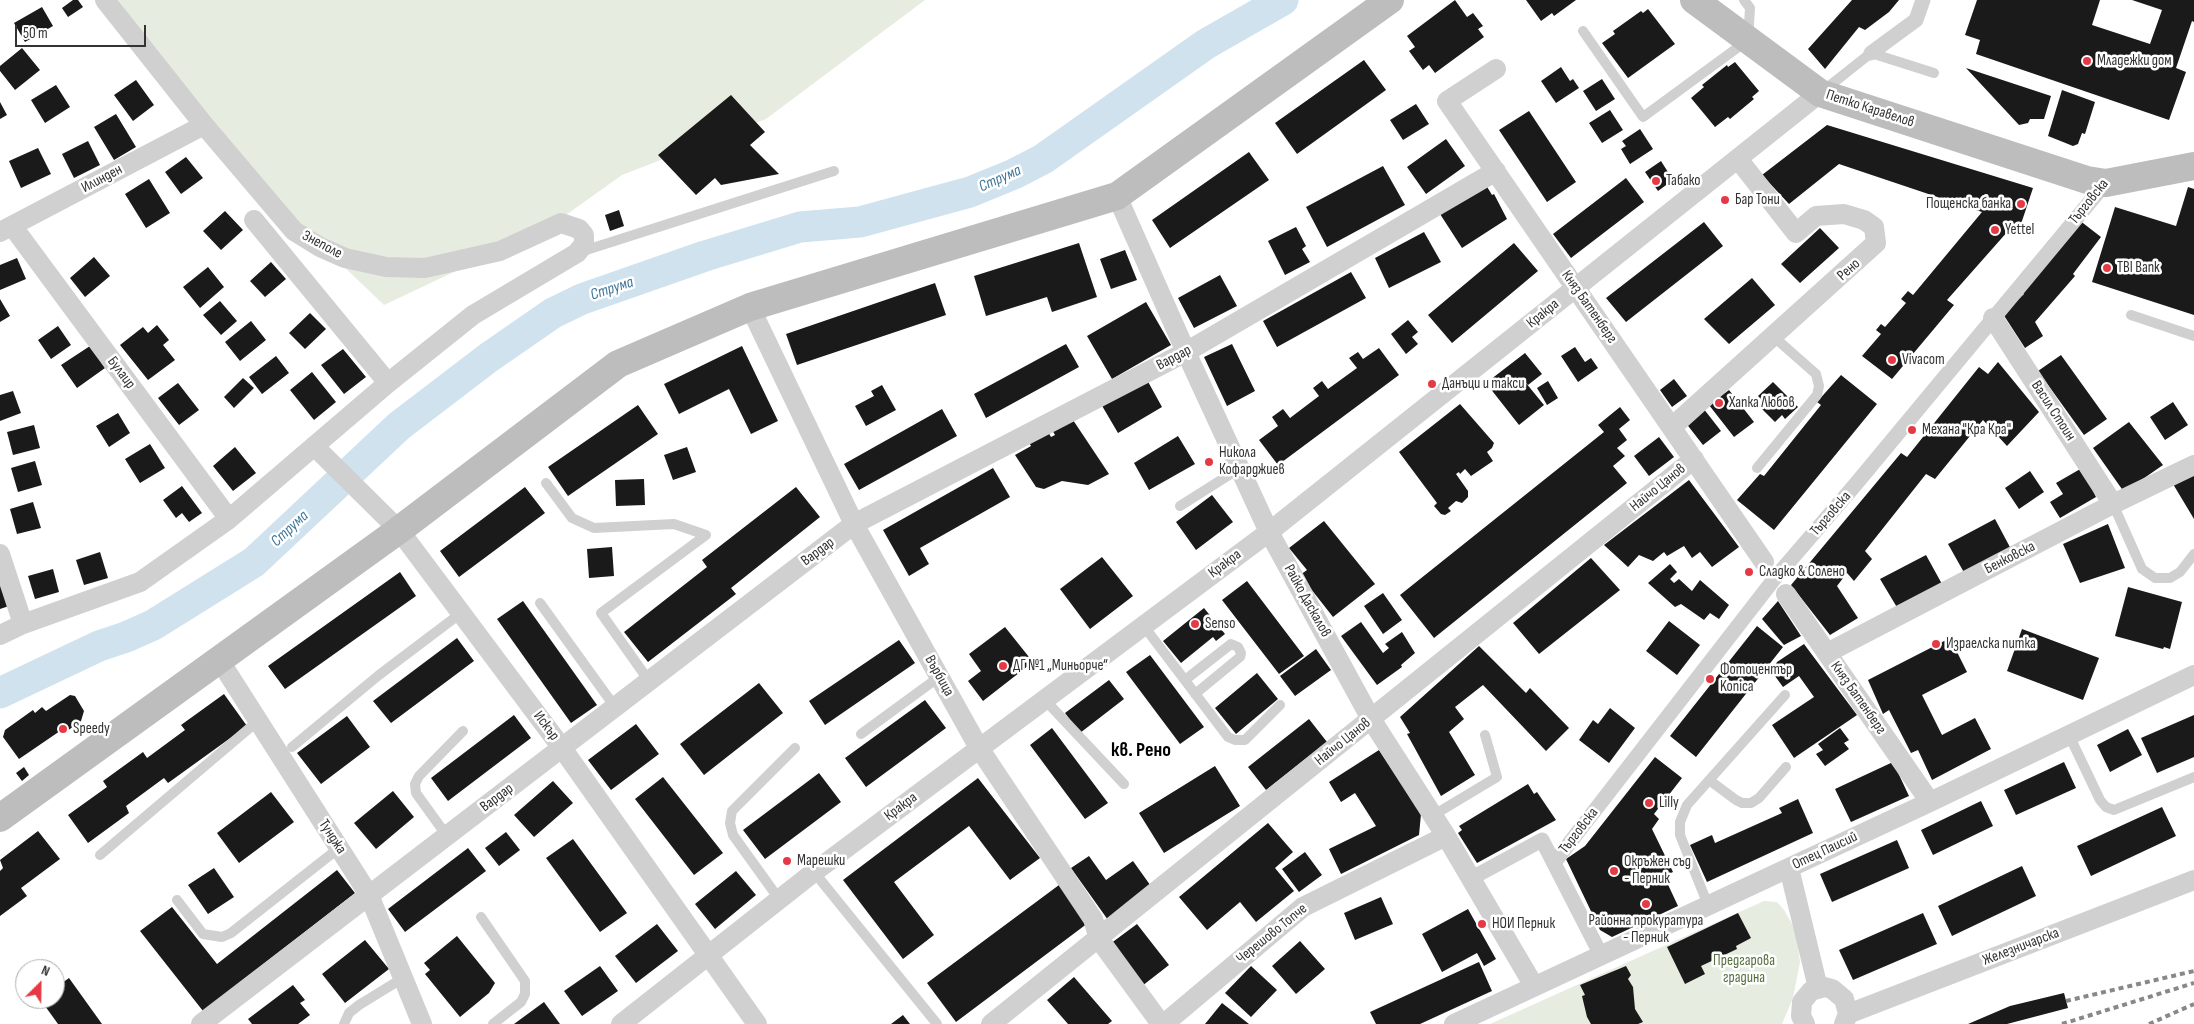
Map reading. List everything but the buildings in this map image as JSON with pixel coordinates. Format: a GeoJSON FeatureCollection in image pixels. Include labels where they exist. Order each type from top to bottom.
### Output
{"type":"FeatureCollection","features":[{"type":"Feature","properties":{"kind":"main road"},"geometry":{"type":"LineString","coordinates":[[0,818],[399,530],[618,364],[750,307],[1117,196],[1390,0]]}},
{"type":"Feature","properties":{"kind":"main road","name":"Петко Каравелов"},"geometry":{"type":"LineString","coordinates":[[1694,0],[1820,93],[2070,174],[2110,176],[2194,166]]}},
{"type":"Feature","properties":{"kind":"main road","name":"Петко Каравелов"},"geometry":{"type":"LineString","coordinates":[[2110,176],[2194,152]]}},
{"type":"Feature","properties":{"kind":"street","name":"Знеполе"},"geometry":{"type":"LineString","coordinates":[[105,0],[204,125],[294,231],[320,247],[345,258],[386,267],[425,268],[500,251],[561,223],[579,228],[584,235],[584,244],[577,253]]}},
{"type":"Feature","properties":{"kind":"street"},"geometry":{"type":"LineString","coordinates":[[1871,53],[1916,20],[1923,0]]}},
{"type":"Feature","properties":{"kind":"street","name":"Княз Батенберг"},"geometry":{"type":"LineString","coordinates":[[1496,69],[1447,101],[1764,562]]}},
{"type":"Feature","properties":{"kind":"street","name":"Кракра"},"geometry":{"type":"LineString","coordinates":[[621,1024],[814,872],[1269,532],[1820,93]]}},
{"type":"Feature","properties":{"kind":"street","name":"Илинден"},"geometry":{"type":"LineString","coordinates":[[6,230],[204,125]]}},
{"type":"Feature","properties":{"kind":"street","name":"Рено"},"geometry":{"type":"LineString","coordinates":[[1672,427],[1876,243],[1874,227],[1864,220],[1844,214],[1816,216],[1796,233],[1738,159]]}},
{"type":"Feature","properties":{"kind":"street","name":"Вардар"},"geometry":{"type":"LineString","coordinates":[[201,1024],[854,524],[1186,352],[1496,171]]}},
{"type":"Feature","properties":{"kind":"street","name":"Търговска"},"geometry":{"type":"LineString","coordinates":[[1554,863],[1775,578],[1856,485],[2110,176]]}},
{"type":"Feature","properties":{"kind":"street","name":"Райко Даскалов"},"geometry":{"type":"LineString","coordinates":[[1117,196],[1269,532],[1371,719],[1446,836],[1534,986]]}},
{"type":"Feature","properties":{"kind":"street","name":"Знеполе"},"geometry":{"type":"LineString","coordinates":[[254,220],[388,383]]}},
{"type":"Feature","properties":{"kind":"street","name":"Булаир"},"geometry":{"type":"LineString","coordinates":[[6,230],[229,519]]}},
{"type":"Feature","properties":{"kind":"street"},"geometry":{"type":"LineString","coordinates":[[0,635],[22,624],[140,582],[229,519],[388,383],[473,315],[577,253]]}},
{"type":"Feature","properties":{"kind":"street","name":"Върбица"},"geometry":{"type":"LineString","coordinates":[[750,307],[854,524],[979,748],[1093,919],[1100,939],[1162,1024]]}},
{"type":"Feature","properties":{"kind":"street","name":"Васил Стоин"},"geometry":{"type":"LineString","coordinates":[[1993,318],[2113,504]]}},
{"type":"Feature","properties":{"kind":"street","name":"Искър"},"geometry":{"type":"LineString","coordinates":[[314,446],[399,530],[562,748],[757,1024]]}},
{"type":"Feature","properties":{"kind":"street","name":"Найчо Цанов"},"geometry":{"type":"LineString","coordinates":[[991,1024],[1100,939],[1694,459]]}},
{"type":"Feature","properties":{"kind":"street","name":"Бенковска"},"geometry":{"type":"LineString","coordinates":[[1827,653],[2113,504],[2194,465]]}},
{"type":"Feature","properties":{"kind":"street"},"geometry":{"type":"LineString","coordinates":[[0,554],[22,624]]}},
{"type":"Feature","properties":{"kind":"street","name":"Княз Батенберг"},"geometry":{"type":"LineString","coordinates":[[1786,594],[1930,802]]}},
{"type":"Feature","properties":{"kind":"street","name":"Тунджа"},"geometry":{"type":"LineString","coordinates":[[220,661],[260,720],[369,895],[422,1024]]}},
{"type":"Feature","properties":{"kind":"street","name":"Отец Паисий"},"geometry":{"type":"LineString","coordinates":[[1454,1024],[1930,802],[2194,674]]}},
{"type":"Feature","properties":{"kind":"street","name":"Черешово Топче"},"geometry":{"type":"LineString","coordinates":[[1162,1024],[1303,907],[1446,836]]}},
{"type":"Feature","properties":{"kind":"street"},"geometry":{"type":"LineString","coordinates":[[1470,879],[1542,840],[1601,955]]}},
{"type":"Feature","properties":{"kind":"street"},"geometry":{"type":"LineString","coordinates":[[1789,868],[1818,988]]}},
{"type":"Feature","properties":{"kind":"street","name":"Железничарска"},"geometry":{"type":"LineString","coordinates":[[1846,1019],[2194,880]]}},
{"type":"Feature","properties":{"kind":"street"},"geometry":{"type":"LineString","coordinates":[[1805,1024],[1801,1016],[1802,1002],[1811,991],[1818,988],[1825,988],[1839,993],[1844,999],[1846,1019]]}},
{"type":"Feature","properties":{"kind":"lane"},"geometry":{"type":"LineString","coordinates":[[1583,31],[1643,117],[1748,40],[1750,8],[1744,0]]}},
{"type":"Feature","properties":{"kind":"lane"},"geometry":{"type":"LineString","coordinates":[[1820,93],[1871,53],[1934,73]]}},
{"type":"Feature","properties":{"kind":"lane"},"geometry":{"type":"LineString","coordinates":[[577,253],[834,171]]}},
{"type":"Feature","properties":{"kind":"lane"},"geometry":{"type":"LineString","coordinates":[[2131,315],[2194,336]]}},
{"type":"Feature","properties":{"kind":"lane"},"geometry":{"type":"LineString","coordinates":[[1757,468],[1817,395],[1819,386],[1816,374],[1774,337]]}},
{"type":"Feature","properties":{"kind":"lane"},"geometry":{"type":"LineString","coordinates":[[1180,506],[1240,468]]}},
{"type":"Feature","properties":{"kind":"lane"},"geometry":{"type":"LineString","coordinates":[[546,483],[572,518],[594,528],[674,524],[706,535],[601,613],[649,682]]}},
{"type":"Feature","properties":{"kind":"lane"},"geometry":{"type":"LineString","coordinates":[[2113,504],[2142,569],[2155,578],[2170,578],[2180,572],[2194,554]]}},
{"type":"Feature","properties":{"kind":"lane"},"geometry":{"type":"LineString","coordinates":[[540,603],[615,707]]}},
{"type":"Feature","properties":{"kind":"lane"},"geometry":{"type":"LineString","coordinates":[[292,747],[378,675],[461,613]]}},
{"type":"Feature","properties":{"kind":"lane"},"geometry":{"type":"LineString","coordinates":[[1143,625],[1228,737],[1235,740],[1244,740],[1280,705]]}},
{"type":"Feature","properties":{"kind":"lane"},"geometry":{"type":"LineString","coordinates":[[1185,680],[1231,644],[1238,647],[1241,653],[1240,657],[1195,694]]}},
{"type":"Feature","properties":{"kind":"lane"},"geometry":{"type":"LineString","coordinates":[[861,734],[939,677]]}},
{"type":"Feature","properties":{"kind":"lane"},"geometry":{"type":"LineString","coordinates":[[1708,905],[1680,834],[1680,822],[1687,805],[1785,695]]}},
{"type":"Feature","properties":{"kind":"lane"},"geometry":{"type":"LineString","coordinates":[[1044,699],[1124,784]]}},
{"type":"Feature","properties":{"kind":"lane"},"geometry":{"type":"LineString","coordinates":[[100,855],[260,720]]}},
{"type":"Feature","properties":{"kind":"lane"},"geometry":{"type":"LineString","coordinates":[[447,836],[416,792],[415,784],[419,776],[463,732]]}},
{"type":"Feature","properties":{"kind":"lane"},"geometry":{"type":"LineString","coordinates":[[1432,816],[1497,777],[1484,735]]}},
{"type":"Feature","properties":{"kind":"lane"},"geometry":{"type":"LineString","coordinates":[[2069,735],[2100,800],[2106,807],[2114,810],[2194,777]]}},
{"type":"Feature","properties":{"kind":"lane"},"geometry":{"type":"LineString","coordinates":[[779,899],[732,835],[730,823],[732,812],[795,748]]}},
{"type":"Feature","properties":{"kind":"lane"},"geometry":{"type":"LineString","coordinates":[[1709,780],[1736,800],[1751,803],[1759,798],[1786,767]]}},
{"type":"Feature","properties":{"kind":"lane"},"geometry":{"type":"LineString","coordinates":[[176,900],[203,934],[222,937],[231,933],[339,848]]}},
{"type":"Feature","properties":{"kind":"lane"},"geometry":{"type":"LineString","coordinates":[[814,872],[937,1024]]}},
{"type":"Feature","properties":{"kind":"lane"},"geometry":{"type":"LineString","coordinates":[[481,917],[525,981],[525,994],[521,1002],[493,1024]]}},
{"type":"Feature","properties":{"kind":"lane"},"geometry":{"type":"LineString","coordinates":[[344,1024],[349,1013],[359,1005],[403,978]]}},
{"type":"Feature","properties":{"kind":"green space"},"geometry":{"type":"Polygon","coordinates":[[[118,0],[925,0],[766,119],[622,175],[549,227],[384,305],[297,222],[195,102],[118,0]]]}},
{"type":"Feature","properties":{"kind":"green space","name":"Предгарова градина"},"geometry":{"type":"Polygon","coordinates":[[[1764,901],[1777,902],[1796,931],[1800,962],[1793,998],[1782,1024],[1490,1024],[1764,901]]]}},
{"type":"Feature","properties":{"kind":"waterway","name":"Струма"},"geometry":{"type":"LineString","coordinates":[[0,693],[99,646],[153,625],[254,562],[399,426],[488,358],[553,313],[582,299],[705,256],[800,227],[860,222],[970,192],[1014,174],[1043,159],[1206,44],[1283,0]]}},
{"type":"Feature","properties":{"kind":"railway"},"geometry":{"type":"LineString","coordinates":[[2066,1001],[2194,971]]}},
{"type":"Feature","properties":{"kind":"railway"},"geometry":{"type":"LineString","coordinates":[[2062,1024],[2194,983]]}},
{"type":"Feature","properties":{"kind":"railway"},"geometry":{"type":"LineString","coordinates":[[2149,1024],[2194,1004]]}},
{"type":"Feature","properties":{"kind":"place","name":"Младежки дом"},"geometry":{"type":"Point","coordinates":[2087,61]}},
{"type":"Feature","properties":{"kind":"place","name":"Табако"},"geometry":{"type":"Point","coordinates":[1656,181]}},
{"type":"Feature","properties":{"kind":"place","name":"Бар Тони"},"geometry":{"type":"Point","coordinates":[1725,200]}},
{"type":"Feature","properties":{"kind":"place","name":"Пощенска банка"},"geometry":{"type":"Point","coordinates":[2021,204]}},
{"type":"Feature","properties":{"kind":"place","name":"Yettel"},"geometry":{"type":"Point","coordinates":[1995,230]}},
{"type":"Feature","properties":{"kind":"place","name":"TBI Bank"},"geometry":{"type":"Point","coordinates":[2107,268]}},
{"type":"Feature","properties":{"kind":"place","name":"Vivacom"},"geometry":{"type":"Point","coordinates":[1892,360]}},
{"type":"Feature","properties":{"kind":"place","name":"Данъци и такси"},"geometry":{"type":"Point","coordinates":[1432,384]}},
{"type":"Feature","properties":{"kind":"place","name":"Хапка Любов"},"geometry":{"type":"Point","coordinates":[1719,403]}},
{"type":"Feature","properties":{"kind":"place","name":"Механа \"Кра Кра\""},"geometry":{"type":"Point","coordinates":[1912,430]}},
{"type":"Feature","properties":{"kind":"place","name":"Никола Кофарджиев"},"geometry":{"type":"Point","coordinates":[1209,462]}},
{"type":"Feature","properties":{"kind":"place","name":"Сладко & Солено"},"geometry":{"type":"Point","coordinates":[1749,572]}},
{"type":"Feature","properties":{"kind":"place","name":"Senso"},"geometry":{"type":"Point","coordinates":[1195,624]}},
{"type":"Feature","properties":{"kind":"place","name":"Израелска питка"},"geometry":{"type":"Point","coordinates":[1936,644]}},
{"type":"Feature","properties":{"kind":"place","name":"ДГ №1 „Миньорче“"},"geometry":{"type":"Point","coordinates":[1003,666]}},
{"type":"Feature","properties":{"kind":"place","name":"Фотоцентър Konica"},"geometry":{"type":"Point","coordinates":[1710,679]}},
{"type":"Feature","properties":{"kind":"place","name":"Speedy"},"geometry":{"type":"Point","coordinates":[63,729]}},
{"type":"Feature","properties":{"kind":"place","name":"Lilly"},"geometry":{"type":"Point","coordinates":[1649,803]}},
{"type":"Feature","properties":{"kind":"place","name":"Марешки"},"geometry":{"type":"Point","coordinates":[787,861]}},
{"type":"Feature","properties":{"kind":"place","name":"Окръжен съд - Перник"},"geometry":{"type":"Point","coordinates":[1614,871]}},
{"type":"Feature","properties":{"kind":"place","name":"Районна прокуратура - Перник"},"geometry":{"type":"Point","coordinates":[1646,904]}},
{"type":"Feature","properties":{"kind":"place","name":"НОИ Перник"},"geometry":{"type":"Point","coordinates":[1482,924]}},
{"type":"Feature","properties":{"kind":"district","name":"кв. Рено"},"geometry":{"type":"Point","coordinates":[1141,751]}}]}
